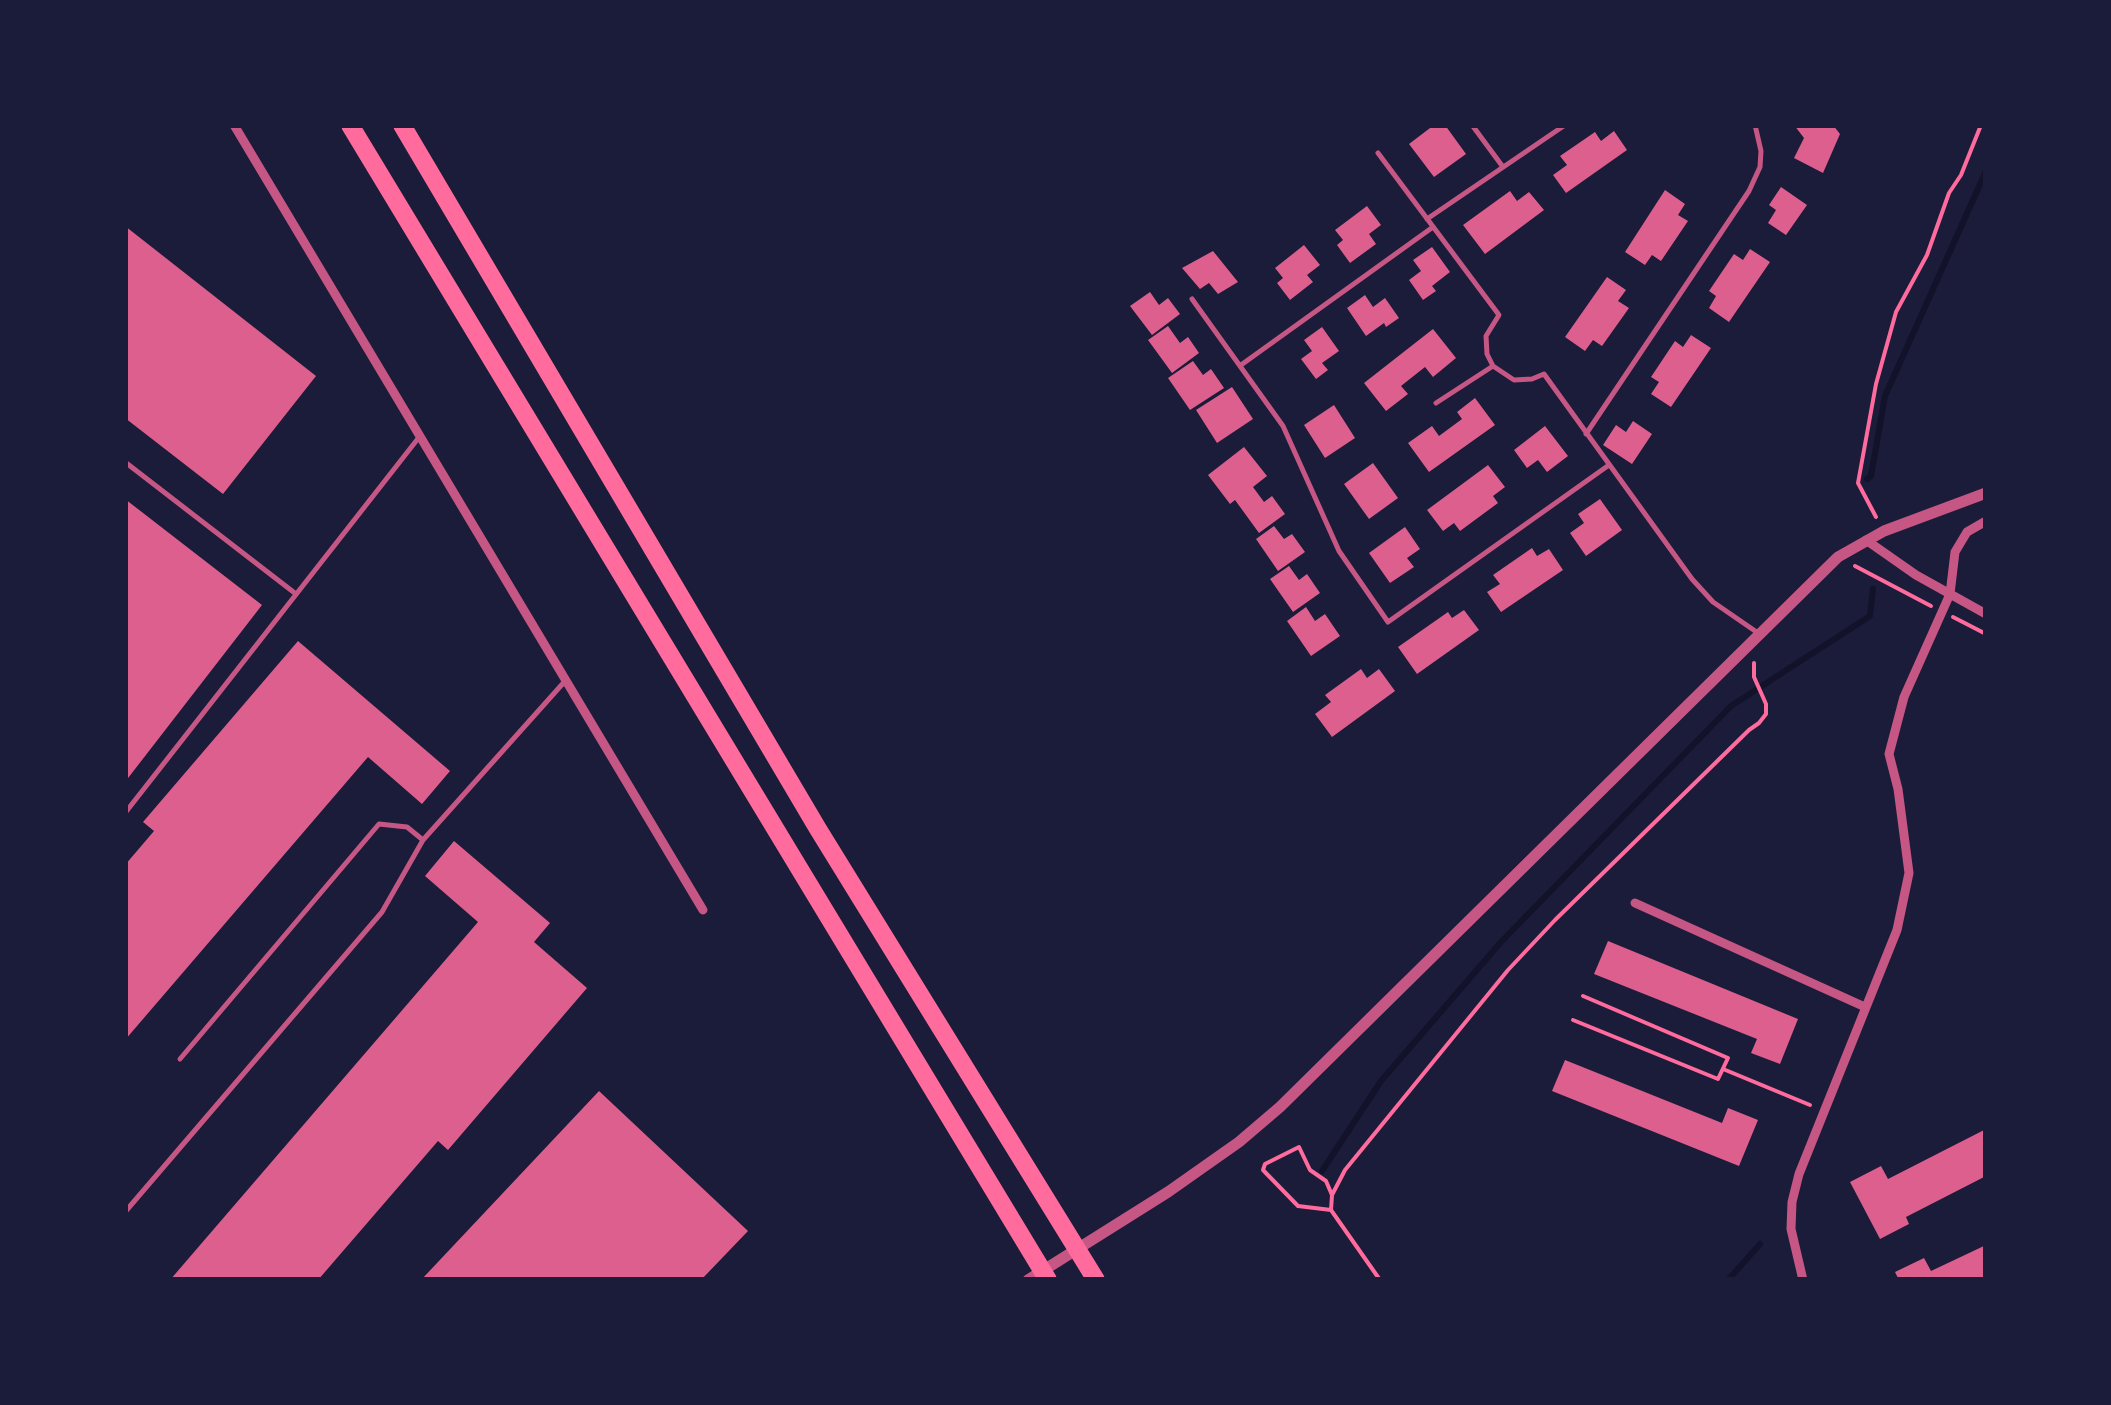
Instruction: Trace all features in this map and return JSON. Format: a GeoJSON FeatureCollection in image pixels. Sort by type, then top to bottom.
{"type":"FeatureCollection","features":[{"type":"Feature","properties":{"kind":"highway"},"geometry":{"type":"LineString","coordinates":[[350,125],[1048,1280]]}},
{"type":"Feature","properties":{"kind":"highway"},"geometry":{"type":"LineString","coordinates":[[402,125],[818,829],[1096,1280]]}},
{"type":"Feature","properties":{"kind":"street"},"geometry":{"type":"LineString","coordinates":[[234,125],[704,910]]}},
{"type":"Feature","properties":{"kind":"street"},"geometry":{"type":"LineString","coordinates":[[1028,1280],[1240,1142],[1838,557],[1884,531],[1986,492]]}},
{"type":"Feature","properties":{"kind":"street"},"geometry":{"type":"LineString","coordinates":[[1803,1280],[1791,1229],[1798,1174],[1897,930],[1909,872],[1898,789],[1889,754],[1904,696],[1950,594],[1952,560],[1967,532],[1986,522]]}},
{"type":"Feature","properties":{"kind":"street"},"geometry":{"type":"LineString","coordinates":[[1866,540],[1916,575],[1986,614]]}},
{"type":"Feature","properties":{"kind":"street"},"geometry":{"type":"LineString","coordinates":[[1634,904],[1865,1007]]}},
{"type":"Feature","properties":{"kind":"lane"},"geometry":{"type":"LineString","coordinates":[[1472,125],[1503,167]]}},
{"type":"Feature","properties":{"kind":"lane"},"geometry":{"type":"LineString","coordinates":[[1427,219],[1565,125]]}},
{"type":"Feature","properties":{"kind":"lane"},"geometry":{"type":"LineString","coordinates":[[1586,434],[1749,191],[1760,167],[1755,125]]}},
{"type":"Feature","properties":{"kind":"lane"},"geometry":{"type":"LineString","coordinates":[[1378,154],[1499,315],[1486,336],[1487,354],[1493,366],[1514,380],[1544,374],[1702,591],[1758,633]]}},
{"type":"Feature","properties":{"kind":"lane"},"geometry":{"type":"LineString","coordinates":[[1240,366],[1433,227]]}},
{"type":"Feature","properties":{"kind":"lane"},"geometry":{"type":"LineString","coordinates":[[1192,299],[1283,426],[1338,550],[1388,622],[1608,465]]}},
{"type":"Feature","properties":{"kind":"lane"},"geometry":{"type":"LineString","coordinates":[[1436,403],[1493,366]]}},
{"type":"Feature","properties":{"kind":"lane"},"geometry":{"type":"LineString","coordinates":[[125,814],[420,436]]}},
{"type":"Feature","properties":{"kind":"lane"},"geometry":{"type":"LineString","coordinates":[[125,462],[296,594]]}},
{"type":"Feature","properties":{"kind":"lane"},"geometry":{"type":"LineString","coordinates":[[125,1212],[382,912],[423,840],[566,680]]}},
{"type":"Feature","properties":{"kind":"lane"},"geometry":{"type":"LineString","coordinates":[[180,1059],[379,824],[408,826],[423,840]]}},
{"type":"Feature","properties":{"kind":"path"},"geometry":{"type":"LineString","coordinates":[[1884,531],[1858,483],[1876,384],[1896,312],[1927,255],[1949,193],[1982,125]]}},
{"type":"Feature","properties":{"kind":"path"},"geometry":{"type":"LineString","coordinates":[[1838,557],[1986,634]]}},
{"type":"Feature","properties":{"kind":"path"},"geometry":{"type":"LineString","coordinates":[[1380,1280],[1331,1210],[1332,1194],[1345,1170],[1498,982],[1566,908],[1759,723],[1766,714],[1766,696],[1754,676]]}},
{"type":"Feature","properties":{"kind":"path"},"geometry":{"type":"LineString","coordinates":[[1573,1020],[1718,1079],[1728,1058],[1583,996]]}},
{"type":"Feature","properties":{"kind":"path"},"geometry":{"type":"LineString","coordinates":[[1723,1069],[1824,1110]]}},
{"type":"Feature","properties":{"kind":"path"},"geometry":{"type":"LineString","coordinates":[[1331,1210],[1298,1206],[1263,1170],[1264,1164],[1278,1154],[1299,1148],[1310,1170],[1326,1181],[1332,1194]]}},
{"type":"Feature","properties":{"kind":"building"},"geometry":{"type":"Polygon","coordinates":[[[1434,125],[1445,125],[1466,154],[1434,177],[1409,144],[1434,125]]]}},
{"type":"Feature","properties":{"kind":"building"},"geometry":{"type":"Polygon","coordinates":[[[1794,125],[1833,125],[1840,134],[1823,173],[1794,158],[1804,138],[1794,125]]]}},
{"type":"Feature","properties":{"kind":"building"},"geometry":{"type":"Polygon","coordinates":[[[1614,131],[1627,150],[1566,193],[1553,175],[1567,165],[1560,156],[1595,132],[1601,141],[1614,131]]]}},
{"type":"Feature","properties":{"kind":"building"},"geometry":{"type":"Polygon","coordinates":[[[1781,187],[1807,205],[1786,235],[1768,223],[1776,210],[1769,205],[1781,187]]]}},
{"type":"Feature","properties":{"kind":"building"},"geometry":{"type":"Polygon","coordinates":[[[1665,190],[1685,204],[1678,215],[1688,221],[1661,261],[1652,255],[1645,265],[1625,252],[1665,190]]]}},
{"type":"Feature","properties":{"kind":"building"},"geometry":{"type":"Polygon","coordinates":[[[1510,191],[1517,201],[1529,192],[1544,210],[1485,254],[1463,225],[1510,191]]]}},
{"type":"Feature","properties":{"kind":"building"},"geometry":{"type":"Polygon","coordinates":[[[1367,206],[1381,225],[1369,234],[1376,244],[1350,263],[1337,245],[1343,240],[1335,230],[1367,206]]]}},
{"type":"Feature","properties":{"kind":"building"},"geometry":{"type":"Polygon","coordinates":[[[125,226],[316,376],[223,494],[125,418],[125,226]]]}},
{"type":"Feature","properties":{"kind":"building"},"geometry":{"type":"Polygon","coordinates":[[[1304,245],[1320,265],[1307,275],[1313,282],[1290,300],[1277,283],[1283,278],[1275,268],[1304,245]]]}},
{"type":"Feature","properties":{"kind":"building"},"geometry":{"type":"Polygon","coordinates":[[[1432,247],[1450,272],[1432,286],[1436,291],[1423,300],[1409,280],[1421,271],[1413,260],[1432,247]]]}},
{"type":"Feature","properties":{"kind":"building"},"geometry":{"type":"Polygon","coordinates":[[[1750,249],[1770,262],[1729,322],[1709,308],[1716,296],[1709,291],[1734,254],[1743,260],[1750,249]]]}},
{"type":"Feature","properties":{"kind":"building"},"geometry":{"type":"Polygon","coordinates":[[[1213,251],[1238,282],[1218,294],[1209,283],[1200,289],[1182,268],[1213,251]]]}},
{"type":"Feature","properties":{"kind":"building"},"geometry":{"type":"Polygon","coordinates":[[[1607,277],[1626,290],[1618,301],[1629,308],[1602,346],[1593,340],[1585,351],[1565,337],[1607,277]]]}},
{"type":"Feature","properties":{"kind":"building"},"geometry":{"type":"Polygon","coordinates":[[[1150,292],[1159,305],[1168,298],[1180,314],[1152,335],[1130,306],[1150,292]]]}},
{"type":"Feature","properties":{"kind":"building"},"geometry":{"type":"Polygon","coordinates":[[[1365,295],[1373,307],[1385,298],[1399,318],[1366,336],[1347,308],[1365,295]]]}},
{"type":"Feature","properties":{"kind":"building"},"geometry":{"type":"Polygon","coordinates":[[[1168,326],[1180,343],[1188,337],[1199,353],[1172,373],[1148,340],[1168,326]]]}},
{"type":"Feature","properties":{"kind":"building"},"geometry":{"type":"Polygon","coordinates":[[[1322,327],[1339,351],[1322,363],[1328,370],[1316,379],[1301,359],[1312,351],[1304,340],[1322,327]]]}},
{"type":"Feature","properties":{"kind":"building"},"geometry":{"type":"Polygon","coordinates":[[[1433,329],[1456,358],[1433,377],[1425,367],[1401,386],[1408,394],[1386,411],[1364,383],[1433,329]]]}},
{"type":"Feature","properties":{"kind":"building"},"geometry":{"type":"Polygon","coordinates":[[[1691,335],[1711,348],[1671,407],[1651,394],[1659,382],[1651,377],[1675,341],[1683,347],[1691,335]]]}},
{"type":"Feature","properties":{"kind":"building"},"geometry":{"type":"Polygon","coordinates":[[[1193,361],[1203,375],[1211,369],[1224,388],[1190,410],[1168,378],[1193,361]]]}},
{"type":"Feature","properties":{"kind":"building"},"geometry":{"type":"Polygon","coordinates":[[[1232,387],[1253,419],[1217,443],[1196,410],[1232,387]]]}},
{"type":"Feature","properties":{"kind":"building"},"geometry":{"type":"Polygon","coordinates":[[[1475,398],[1495,425],[1429,472],[1408,443],[1432,426],[1439,436],[1462,419],[1457,412],[1475,398]]]}},
{"type":"Feature","properties":{"kind":"building"},"geometry":{"type":"Polygon","coordinates":[[[1334,405],[1355,438],[1325,458],[1304,425],[1334,405]]]}},
{"type":"Feature","properties":{"kind":"building"},"geometry":{"type":"Polygon","coordinates":[[[1633,421],[1652,434],[1632,464],[1603,445],[1616,425],[1626,432],[1633,421]]]}},
{"type":"Feature","properties":{"kind":"building"},"geometry":{"type":"Polygon","coordinates":[[[1545,426],[1568,456],[1547,472],[1538,460],[1527,468],[1514,450],[1545,426]]]}},
{"type":"Feature","properties":{"kind":"building"},"geometry":{"type":"Polygon","coordinates":[[[1244,447],[1267,476],[1253,487],[1264,502],[1272,496],[1285,514],[1259,533],[1235,500],[1230,504],[1208,475],[1244,447]]]}},
{"type":"Feature","properties":{"kind":"building"},"geometry":{"type":"Polygon","coordinates":[[[1373,463],[1398,498],[1369,519],[1344,484],[1373,463]]]}},
{"type":"Feature","properties":{"kind":"building"},"geometry":{"type":"Polygon","coordinates":[[[1488,465],[1505,487],[1493,496],[1498,503],[1460,531],[1454,523],[1443,531],[1427,510],[1488,465]]]}},
{"type":"Feature","properties":{"kind":"building"},"geometry":{"type":"Polygon","coordinates":[[[125,499],[262,605],[125,782],[125,499]]]}},
{"type":"Feature","properties":{"kind":"building"},"geometry":{"type":"Polygon","coordinates":[[[1600,499],[1622,530],[1586,556],[1570,533],[1584,523],[1578,514],[1600,499]]]}},
{"type":"Feature","properties":{"kind":"building"},"geometry":{"type":"Polygon","coordinates":[[[1274,526],[1284,539],[1292,534],[1305,552],[1278,571],[1256,539],[1274,526]]]}},
{"type":"Feature","properties":{"kind":"building"},"geometry":{"type":"Polygon","coordinates":[[[1405,527],[1420,549],[1407,558],[1414,567],[1390,583],[1369,553],[1405,527]]]}},
{"type":"Feature","properties":{"kind":"building"},"geometry":{"type":"Polygon","coordinates":[[[1532,548],[1537,556],[1549,549],[1563,570],[1501,612],[1487,592],[1500,584],[1493,575],[1532,548]]]}},
{"type":"Feature","properties":{"kind":"building"},"geometry":{"type":"Polygon","coordinates":[[[1289,566],[1299,580],[1307,574],[1320,593],[1293,612],[1270,579],[1289,566]]]}},
{"type":"Feature","properties":{"kind":"building"},"geometry":{"type":"Polygon","coordinates":[[[1306,607],[1315,621],[1325,614],[1340,636],[1311,656],[1287,621],[1306,607]]]}},
{"type":"Feature","properties":{"kind":"building"},"geometry":{"type":"Polygon","coordinates":[[[1464,610],[1479,630],[1417,674],[1398,647],[1448,612],[1452,618],[1464,610]]]}},
{"type":"Feature","properties":{"kind":"building"},"geometry":{"type":"Polygon","coordinates":[[[298,641],[450,771],[422,804],[368,757],[125,1040],[125,865],[154,831],[143,822],[298,641]]]}},
{"type":"Feature","properties":{"kind":"building"},"geometry":{"type":"Polygon","coordinates":[[[1361,669],[1367,678],[1379,669],[1395,691],[1332,737],[1315,714],[1331,702],[1325,695],[1361,669]]]}},
{"type":"Feature","properties":{"kind":"building"},"geometry":{"type":"Polygon","coordinates":[[[454,841],[550,923],[534,942],[587,988],[448,1150],[438,1141],[318,1280],[170,1280],[478,922],[425,876],[454,841]]]}},
{"type":"Feature","properties":{"kind":"building"},"geometry":{"type":"Polygon","coordinates":[[[1608,941],[1798,1019],[1780,1064],[1751,1053],[1757,1039],[1594,974],[1608,941]]]}},
{"type":"Feature","properties":{"kind":"building"},"geometry":{"type":"Polygon","coordinates":[[[1565,1060],[1722,1123],[1728,1108],[1758,1120],[1739,1166],[1552,1091],[1565,1060]]]}},
{"type":"Feature","properties":{"kind":"building"},"geometry":{"type":"Polygon","coordinates":[[[599,1091],[748,1231],[701,1280],[421,1280],[599,1091]]]}},
{"type":"Feature","properties":{"kind":"building"},"geometry":{"type":"Polygon","coordinates":[[[1986,1129],[1986,1176],[1906,1217],[1909,1224],[1880,1239],[1850,1182],[1881,1166],[1888,1179],[1986,1129]]]}},
{"type":"Feature","properties":{"kind":"building"},"geometry":{"type":"Polygon","coordinates":[[[1986,1245],[1986,1280],[1899,1280],[1895,1272],[1924,1258],[1931,1271],[1986,1245]]]}},
{"type":"Feature","properties":{"kind":"waterway"},"geometry":{"type":"LineString","coordinates":[[1867,479],[1871,476],[1885,396],[1986,171]]}},
{"type":"Feature","properties":{"kind":"waterway"},"geometry":{"type":"LineString","coordinates":[[1322,1171],[1381,1081],[1501,942],[1731,706],[1870,616],[1873,589]]}},
{"type":"Feature","properties":{"kind":"waterway"},"geometry":{"type":"LineString","coordinates":[[1728,1280],[1760,1244]]}}]}
